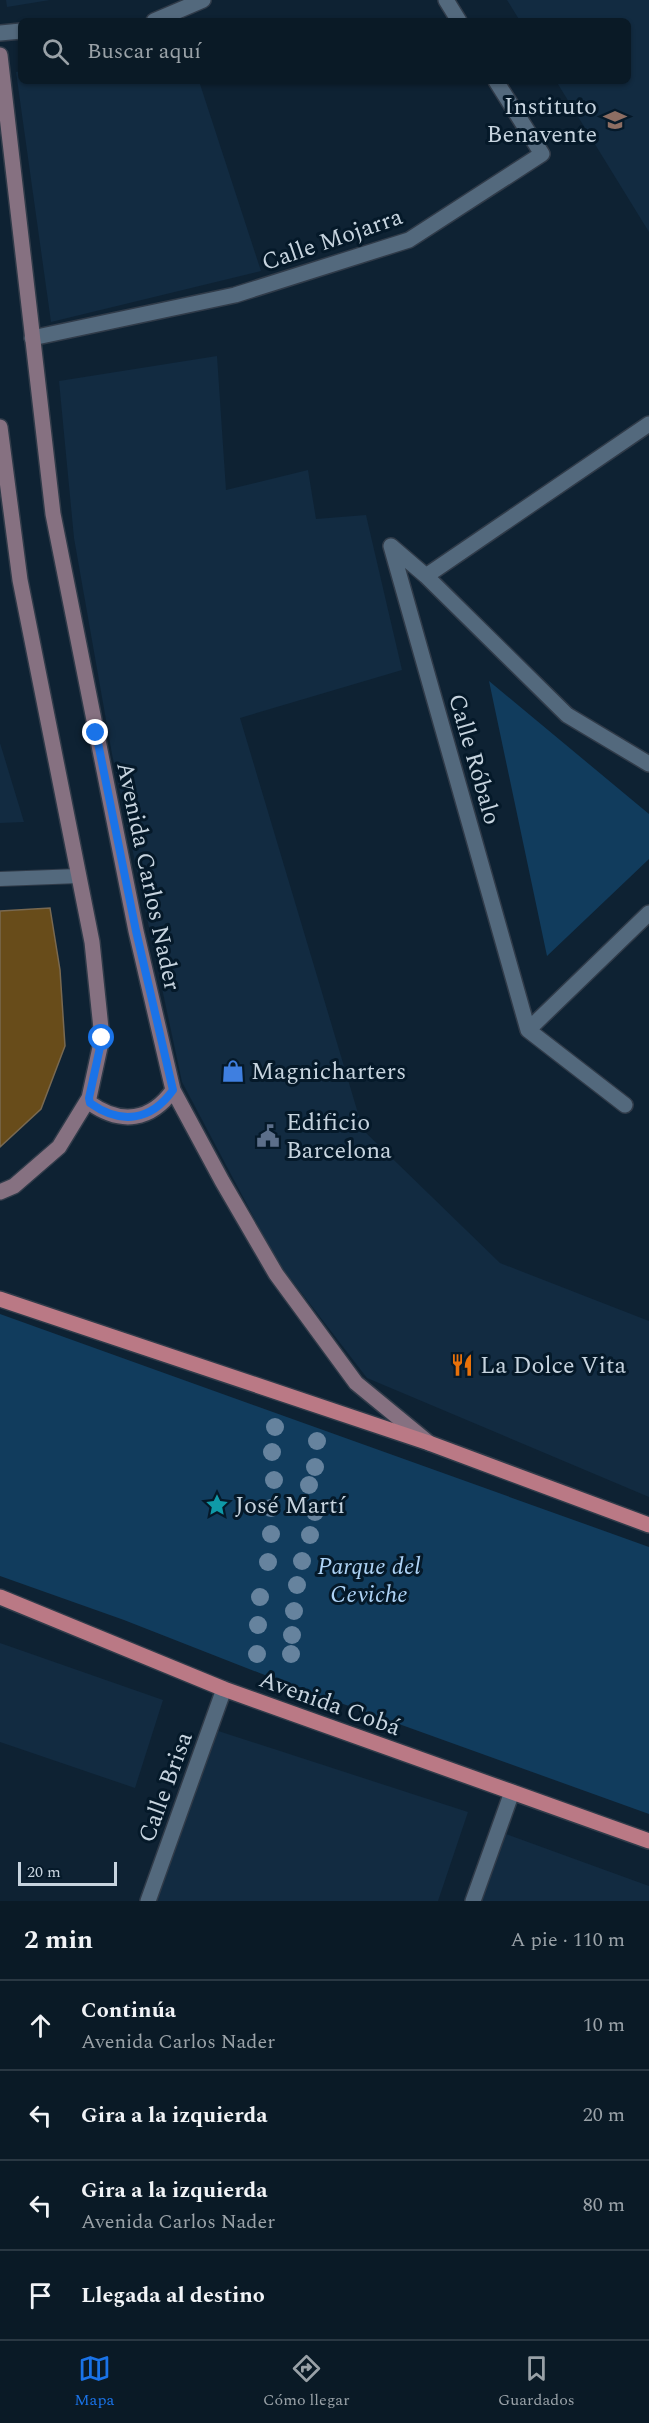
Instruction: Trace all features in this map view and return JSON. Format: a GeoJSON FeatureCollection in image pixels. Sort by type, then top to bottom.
{"type":"FeatureCollection","features":[{"type":"Feature","properties":{"kind":"main road"},"geometry":{"type":"LineString","coordinates":[[0,1299],[429,1443],[649,1525]]}},
{"type":"Feature","properties":{"kind":"main road","name":"Avenida Cobá"},"geometry":{"type":"LineString","coordinates":[[0,1597],[224,1689],[649,1841]]}},
{"type":"Feature","properties":{"kind":"street"},"geometry":{"type":"LineString","coordinates":[[161,18],[203,0]]}},
{"type":"Feature","properties":{"kind":"street"},"geometry":{"type":"LineString","coordinates":[[446,0],[457,18]]}},
{"type":"Feature","properties":{"kind":"street"},"geometry":{"type":"LineString","coordinates":[[0,33],[18,31]]}},
{"type":"Feature","properties":{"kind":"street","name":"Avenida Carlos Nader"},"geometry":{"type":"LineString","coordinates":[[0,55],[53,514],[136,931],[173,1090],[222,1181],[283,1283],[356,1383],[429,1443]]}},
{"type":"Feature","properties":{"kind":"street","name":"Calle Mojarra"},"geometry":{"type":"LineString","coordinates":[[32,338],[235,295],[409,240],[542,154],[498,84]]}},
{"type":"Feature","properties":{"kind":"street"},"geometry":{"type":"LineString","coordinates":[[426,576],[649,424]]}},
{"type":"Feature","properties":{"kind":"street"},"geometry":{"type":"LineString","coordinates":[[0,427],[20,580],[92,942],[102,1038],[89,1098],[59,1147],[14,1186],[0,1192]]}},
{"type":"Feature","properties":{"kind":"street","name":"Calle Róbalo"},"geometry":{"type":"LineString","coordinates":[[528,1030],[391,546],[426,576],[567,715],[649,764]]}},
{"type":"Feature","properties":{"kind":"street"},"geometry":{"type":"LineString","coordinates":[[625,1106],[528,1030],[649,913]]}},
{"type":"Feature","properties":{"kind":"street"},"geometry":{"type":"LineString","coordinates":[[89,1098],[90,1103],[101,1111],[126,1118],[140,1116],[153,1110],[165,1102],[173,1090]]}},
{"type":"Feature","properties":{"kind":"street","name":"Calle Brisa"},"geometry":{"type":"LineString","coordinates":[[148,1901],[224,1689]]}},
{"type":"Feature","properties":{"kind":"street"},"geometry":{"type":"LineString","coordinates":[[473,1901],[512,1792]]}},
{"type":"Feature","properties":{"kind":"lane"},"geometry":{"type":"LineString","coordinates":[[0,879],[79,876]]}},
{"type":"Feature","properties":{"kind":"shaded area"},"geometry":{"type":"Polygon","coordinates":[[[6,0],[50,0],[7,7],[6,0]]]}},
{"type":"Feature","properties":{"kind":"shaded area","name":"Instituto Benavente"},"geometry":{"type":"Polygon","coordinates":[[[507,0],[649,0],[649,232],[558,84],[631,84],[631,18],[518,18],[507,0]]]}},
{"type":"Feature","properties":{"kind":"shaded area"},"geometry":{"type":"Polygon","coordinates":[[[16,72],[18,72],[18,84],[200,84],[261,271],[51,322],[16,72]]]}},
{"type":"Feature","properties":{"kind":"shaded area"},"geometry":{"type":"Polygon","coordinates":[[[217,356],[226,490],[308,470],[316,519],[366,515],[402,670],[240,718],[363,1130],[500,1263],[649,1321],[649,1497],[367,1378],[277,1261],[182,1082],[112,754],[74,538],[59,381],[217,356]]]}},
{"type":"Feature","properties":{"kind":"shaded area"},"geometry":{"type":"Polygon","coordinates":[[[0,743],[24,822],[0,823],[0,743]]]}},
{"type":"Feature","properties":{"kind":"shaded area"},"geometry":{"type":"Polygon","coordinates":[[[0,1643],[163,1700],[135,1788],[0,1742],[0,1643]]]}},
{"type":"Feature","properties":{"kind":"shaded area"},"geometry":{"type":"Polygon","coordinates":[[[206,1727],[468,1812],[438,1901],[148,1901],[206,1727]]]}},
{"type":"Feature","properties":{"kind":"shaded area"},"geometry":{"type":"Polygon","coordinates":[[[503,1833],[649,1886],[649,1901],[480,1901],[503,1833]]]}},
{"type":"Feature","properties":{"kind":"green space"},"geometry":{"type":"Polygon","coordinates":[[[489,681],[649,814],[649,859],[547,956],[489,681]]]}},
{"type":"Feature","properties":{"kind":"green space","name":"Parque del Ceviche"},"geometry":{"type":"Polygon","coordinates":[[[0,1314],[649,1547],[649,1814],[285,1683],[124,1620],[0,1576],[0,1314]]]}},
{"type":"Feature","properties":{"kind":"building"},"geometry":{"type":"Polygon","coordinates":[[[50,908],[60,970],[65,1046],[41,1109],[0,1147],[0,911],[50,908]]]}},
{"type":"Feature","properties":{"kind":"place","name":"Instituto Benavente"},"geometry":{"type":"Point","coordinates":[615,120]}},
{"type":"Feature","properties":{"kind":"place","name":"Magnicharters"},"geometry":{"type":"Point","coordinates":[233,1071]}},
{"type":"Feature","properties":{"kind":"place","name":"Edificio Barcelona"},"geometry":{"type":"Point","coordinates":[268,1136]}},
{"type":"Feature","properties":{"kind":"place","name":"La Dolce Vita"},"geometry":{"type":"Point","coordinates":[462,1365]}},
{"type":"Feature","properties":{"kind":"place","name":"José Martí"},"geometry":{"type":"Point","coordinates":[217,1505]}},
{"type":"Feature","properties":{"kind":"route"},"geometry":{"type":"LineString","coordinates":[[96,733],[136,931],[173,1090],[165,1102],[140,1116],[126,1118],[101,1111],[90,1103],[89,1098],[102,1038]]}}]}
